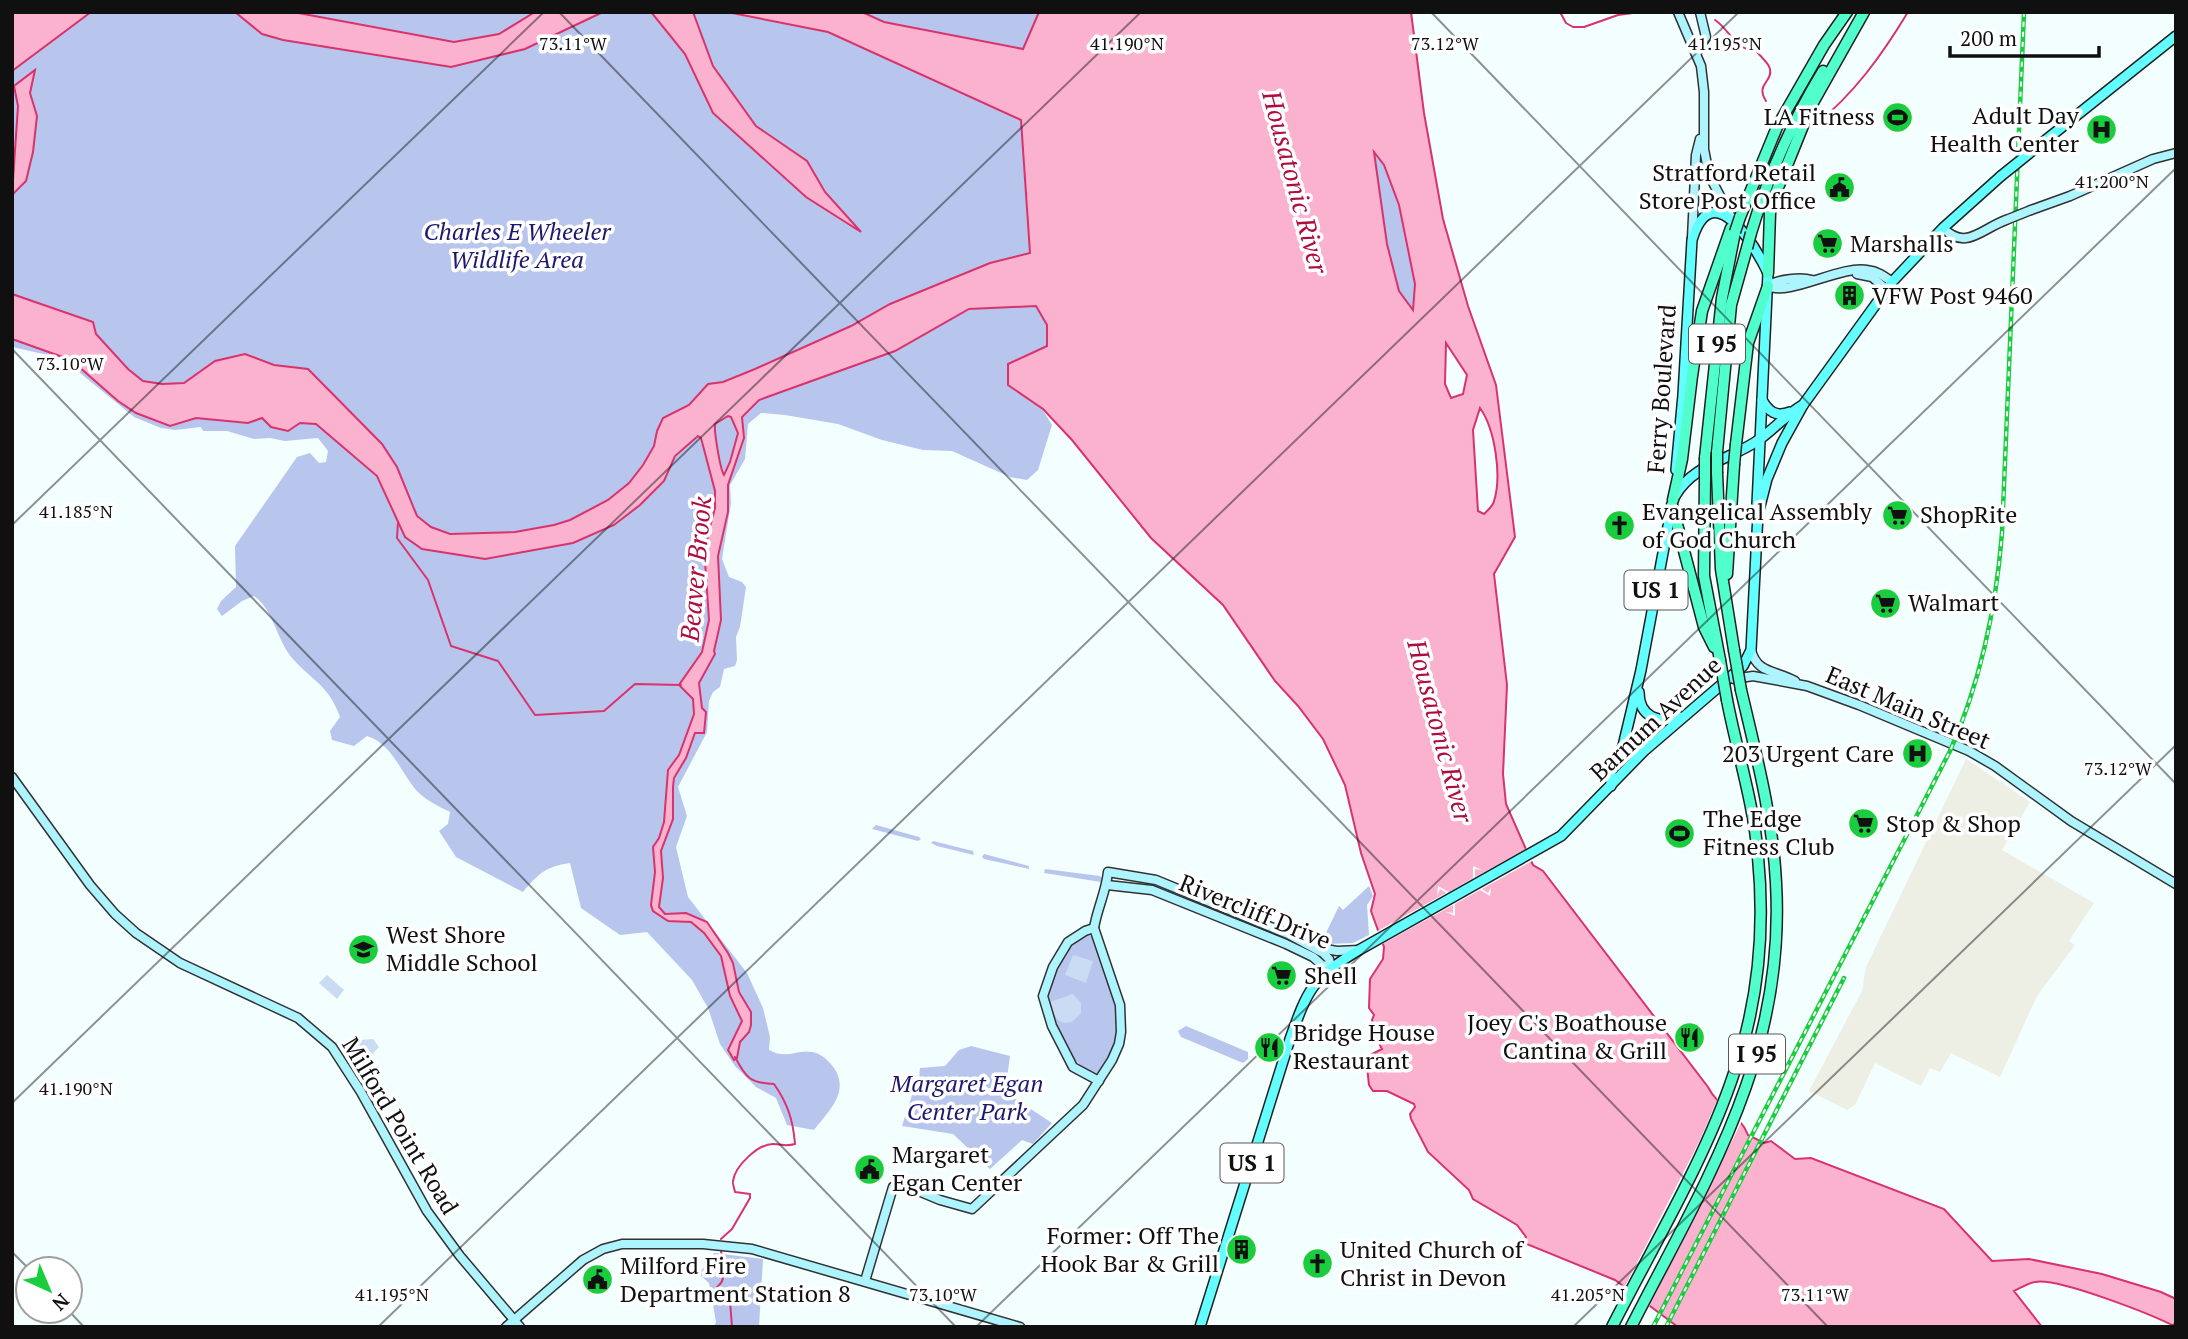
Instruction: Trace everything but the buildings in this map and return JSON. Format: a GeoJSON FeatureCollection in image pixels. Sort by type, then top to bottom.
{"type":"FeatureCollection","features":[{"type":"Feature","properties":{"kind":"highway","name":"I 95"},"geometry":{"type":"LineString","coordinates":[[1612,1327],[1704,1146],[1734,1073],[1746,1032],[1756,980],[1760,930],[1760,873],[1755,826],[1727,700],[1704,576],[1705,458],[1722,298],[1735,222],[1777,127],[1799,86],[1847,12]]}},
{"type":"Feature","properties":{"kind":"highway","name":"I 95"},"geometry":{"type":"LineString","coordinates":[[1631,1327],[1727,1138],[1754,1067],[1765,1024],[1773,972],[1777,912],[1776,872],[1768,816],[1741,690],[1721,569],[1717,452],[1731,305],[1760,201],[1789,132],[1816,81],[1863,12]]}},
{"type":"Feature","properties":{"kind":"highway"},"geometry":{"type":"LineString","coordinates":[[1768,273],[1770,213],[1775,195],[1811,106],[1863,12]]}},
{"type":"Feature","properties":{"kind":"highway"},"geometry":{"type":"LineString","coordinates":[[1720,660],[1704,627],[1672,502],[1682,459],[1702,311],[1735,222]]}},
{"type":"Feature","properties":{"kind":"highway"},"geometry":{"type":"LineString","coordinates":[[1726,603],[1734,466],[1748,343],[1768,286]]}},
{"type":"Feature","properties":{"kind":"main road","name":"Barnum Avenue"},"geometry":{"type":"LineString","coordinates":[[1362,948],[1542,848],[1564,833],[1644,751],[1743,666],[1751,650],[1758,514],[1772,464],[1803,405],[1889,286],[1943,228],[2001,176],[2176,36]]}},
{"type":"Feature","properties":{"kind":"main road"},"geometry":{"type":"LineString","coordinates":[[1692,240],[1697,225],[1707,215],[1721,213],[1735,222]]}},
{"type":"Feature","properties":{"kind":"main road","name":"Ferry Boulevard"},"geometry":{"type":"LineString","coordinates":[[1735,222],[1754,247],[1768,273],[1758,514]]}},
{"type":"Feature","properties":{"kind":"main road","name":"Ferry Boulevard"},"geometry":{"type":"LineString","coordinates":[[1611,786],[1611,772],[1623,746],[1639,680],[1672,502],[1683,395],[1692,240]]}},
{"type":"Feature","properties":{"kind":"main road"},"geometry":{"type":"LineString","coordinates":[[1761,399],[1774,414],[1782,415],[1792,411]]}},
{"type":"Feature","properties":{"kind":"main road","name":"Barnum Avenue"},"geometry":{"type":"LineString","coordinates":[[1672,502],[1682,485],[1696,471],[1737,447],[1759,440],[1792,411],[1803,405]]}},
{"type":"Feature","properties":{"kind":"main road"},"geometry":{"type":"LineString","coordinates":[[1737,447],[1750,451],[1754,456],[1754,491],[1757,500]]}},
{"type":"Feature","properties":{"kind":"main road"},"geometry":{"type":"LineString","coordinates":[[1639,680],[1640,704],[1648,716],[1663,721],[1682,716]]}},
{"type":"Feature","properties":{"kind":"main road","name":"US 1"},"geometry":{"type":"LineString","coordinates":[[1200,1327],[1299,1011],[1312,986],[1331,967],[1362,948]]}},
{"type":"Feature","properties":{"kind":"street","name":"Ferry Boulevard"},"geometry":{"type":"LineString","coordinates":[[1678,12],[1701,66],[1704,92],[1702,126],[1696,155],[1692,240]]}},
{"type":"Feature","properties":{"kind":"street"},"geometry":{"type":"LineString","coordinates":[[1696,54],[1706,40],[1700,12]]}},
{"type":"Feature","properties":{"kind":"street"},"geometry":{"type":"LineString","coordinates":[[1692,42],[1705,31]]}},
{"type":"Feature","properties":{"kind":"street","name":"Ferry Boulevard"},"geometry":{"type":"LineString","coordinates":[[1702,126],[1709,175],[1735,222]]}},
{"type":"Feature","properties":{"kind":"street"},"geometry":{"type":"LineString","coordinates":[[1943,228],[1954,237],[1962,239],[2070,197],[2153,159],[2176,153]]}},
{"type":"Feature","properties":{"kind":"street"},"geometry":{"type":"LineString","coordinates":[[1768,286],[1773,289],[1786,287],[1862,269],[1874,271],[1889,286]]}},
{"type":"Feature","properties":{"kind":"street","name":"East Main Street"},"geometry":{"type":"LineString","coordinates":[[1751,650],[1753,659],[1759,666],[1969,751],[1995,766],[2071,821],[2176,884]]}},
{"type":"Feature","properties":{"kind":"street","name":"East Main Street"},"geometry":{"type":"LineString","coordinates":[[1721,684],[1740,677],[1753,676],[1800,684]]}},
{"type":"Feature","properties":{"kind":"street","name":"Milford Point Road"},"geometry":{"type":"LineString","coordinates":[[12,777],[90,885],[136,933],[180,963],[298,1018],[317,1031],[332,1047],[361,1092],[427,1211],[460,1256],[520,1327]]}},
{"type":"Feature","properties":{"kind":"street","name":"Rivercliff Drive"},"geometry":{"type":"LineString","coordinates":[[1331,967],[1322,965],[1313,957],[1286,944],[1144,888],[1107,885],[1108,872],[1156,880],[1315,947],[1338,951],[1362,948]]}},
{"type":"Feature","properties":{"kind":"street","name":"Rivercliff Drive"},"geometry":{"type":"LineString","coordinates":[[1144,888],[1146,879]]}},
{"type":"Feature","properties":{"kind":"street"},"geometry":{"type":"LineString","coordinates":[[865,1281],[889,1195],[895,1185],[911,1187],[940,1200],[972,1209],[1083,1105],[1099,1081],[1119,1044],[1122,1018],[1121,1004],[1094,928],[1107,885]]}},
{"type":"Feature","properties":{"kind":"street"},"geometry":{"type":"LineString","coordinates":[[1094,928],[1068,942],[1054,967],[1043,996],[1052,1026],[1073,1067],[1099,1081]]}},
{"type":"Feature","properties":{"kind":"street","name":"Rivercliff Drive"},"geometry":{"type":"LineString","coordinates":[[1315,947],[1327,957],[1331,967]]}},
{"type":"Feature","properties":{"kind":"street"},"geometry":{"type":"LineString","coordinates":[[506,1327],[583,1260],[603,1248],[619,1244],[743,1247],[1020,1327]]}},
{"type":"Feature","properties":{"kind":"shaded area"},"geometry":{"type":"Polygon","coordinates":[[[1966,759],[2030,802],[2002,850],[2094,903],[2069,941],[2075,945],[2037,996],[2000,1077],[1951,1053],[1940,1072],[1930,1068],[1921,1086],[1875,1063],[1855,1105],[1847,1110],[1809,1091],[1862,991],[1866,967],[1966,759]]]}},
{"type":"Feature","properties":{"kind":"shaded area"},"geometry":{"type":"Polygon","coordinates":[[[1073,955],[1093,961],[1086,983],[1065,975],[1073,955]]]}},
{"type":"Feature","properties":{"kind":"shaded area"},"geometry":{"type":"Polygon","coordinates":[[[327,975],[344,990],[337,999],[319,983],[327,975]]]}},
{"type":"Feature","properties":{"kind":"shaded area"},"geometry":{"type":"Polygon","coordinates":[[[1073,994],[1081,1003],[1081,1013],[1072,1022],[1059,1021],[1050,1002],[1073,994]]]}},
{"type":"Feature","properties":{"kind":"shaded area"},"geometry":{"type":"Polygon","coordinates":[[[373,1039],[379,1047],[367,1060],[355,1048],[360,1040],[373,1039]]]}},
{"type":"Feature","properties":{"kind":"green space","name":"Charles E Wheeler Wildlife Area"},"geometry":{"type":"Polygon","coordinates":[[[12,12],[1039,12],[1023,49],[1036,306],[1047,325],[1047,346],[1009,385],[1042,409],[1052,425],[1038,470],[1027,480],[1010,477],[952,451],[923,450],[882,440],[838,424],[761,413],[748,424],[745,459],[730,485],[731,503],[722,559],[729,577],[742,582],[746,587],[736,637],[737,660],[735,666],[724,669],[720,687],[713,692],[709,701],[707,732],[678,787],[687,816],[676,847],[688,897],[747,973],[763,1008],[770,1037],[769,1050],[781,1054],[806,1051],[815,1053],[834,1068],[840,1085],[839,1093],[814,1130],[787,1125],[776,1098],[756,1087],[735,1066],[720,1044],[708,1008],[692,980],[647,932],[620,935],[581,908],[570,863],[543,872],[523,892],[456,857],[439,831],[448,824],[450,812],[420,794],[383,745],[367,736],[354,746],[332,740],[330,731],[340,717],[335,706],[325,690],[292,658],[261,602],[254,596],[242,601],[222,616],[217,609],[221,601],[236,587],[235,546],[297,457],[310,453],[319,463],[326,462],[328,451],[318,438],[285,441],[254,439],[227,431],[203,431],[201,427],[175,430],[161,428],[134,417],[80,373],[70,360],[12,347],[12,12]]]}},
{"type":"Feature","properties":{"kind":"green space"},"geometry":{"type":"Polygon","coordinates":[[[1373,151],[1384,164],[1399,205],[1415,284],[1413,311],[1399,291],[1387,244],[1373,151]]]}},
{"type":"Feature","properties":{"kind":"green space"},"geometry":{"type":"Polygon","coordinates":[[[876,825],[921,839],[918,841],[872,829],[876,825]]]}},
{"type":"Feature","properties":{"kind":"green space"},"geometry":{"type":"Polygon","coordinates":[[[933,841],[973,851],[974,855],[937,846],[931,843],[933,841]]]}},
{"type":"Feature","properties":{"kind":"green space"},"geometry":{"type":"Polygon","coordinates":[[[984,854],[1029,866],[1029,869],[984,859],[984,854]]]}},
{"type":"Feature","properties":{"kind":"green space"},"geometry":{"type":"Polygon","coordinates":[[[1045,869],[1100,876],[1103,879],[1101,882],[1044,873],[1045,869]]]}},
{"type":"Feature","properties":{"kind":"green space"},"geometry":{"type":"Polygon","coordinates":[[[1148,882],[1284,935],[1284,938],[1281,940],[1148,885],[1148,882]]]}},
{"type":"Feature","properties":{"kind":"green space"},"geometry":{"type":"Polygon","coordinates":[[[1369,886],[1373,896],[1367,905],[1369,935],[1353,943],[1325,944],[1323,939],[1339,906],[1343,910],[1369,886]]]}},
{"type":"Feature","properties":{"kind":"green space"},"geometry":{"type":"Polygon","coordinates":[[[1086,935],[1094,937],[1117,1010],[1118,1035],[1098,1074],[1080,1065],[1070,1054],[1054,1023],[1048,999],[1050,981],[1059,962],[1072,946],[1086,935]]]}},
{"type":"Feature","properties":{"kind":"green space"},"geometry":{"type":"Polygon","coordinates":[[[1186,1026],[1248,1052],[1248,1059],[1243,1063],[1181,1037],[1178,1031],[1186,1026]]]}},
{"type":"Feature","properties":{"kind":"green space","name":"Margaret Egan Center Park"},"geometry":{"type":"Polygon","coordinates":[[[971,1046],[1010,1056],[1005,1092],[1052,1123],[1033,1144],[1022,1140],[990,1169],[953,1134],[902,1126],[913,1092],[918,1092],[920,1068],[945,1066],[959,1050],[971,1046]]]}},
{"type":"Feature","properties":{"kind":"green space"},"geometry":{"type":"Polygon","coordinates":[[[714,1253],[763,1259],[759,1327],[714,1327],[716,1322],[709,1283],[699,1274],[714,1253]]]}},
{"type":"Feature","properties":{"kind":"water"},"geometry":{"type":"Polygon","coordinates":[[[12,12],[91,12],[12,71],[12,12]]]}},
{"type":"Feature","properties":{"kind":"water"},"geometry":{"type":"Polygon","coordinates":[[[235,12],[293,12],[454,42],[499,34],[535,12],[603,12],[525,49],[451,67],[283,40],[262,34],[235,12]]]}},
{"type":"Feature","properties":{"kind":"water"},"geometry":{"type":"Polygon","coordinates":[[[651,12],[693,12],[713,66],[756,126],[807,161],[825,192],[861,232],[806,197],[713,113],[685,54],[651,12]]]}},
{"type":"Feature","properties":{"kind":"water","name":"Housatonic River"},"geometry":{"type":"Polygon","coordinates":[[[727,12],[862,12],[884,22],[1023,49],[1039,12],[1411,12],[1424,113],[1443,219],[1468,306],[1496,385],[1515,537],[1494,574],[1507,685],[1503,774],[1506,804],[1533,865],[1543,871],[1718,1101],[1740,1121],[1748,1135],[1764,1143],[1771,1141],[1795,1159],[1811,1158],[1944,1209],[1992,1261],[2029,1259],[2102,1274],[2161,1292],[2176,1299],[2176,1327],[2083,1291],[2063,1285],[2035,1282],[2014,1291],[2042,1327],[1678,1327],[1615,1280],[1527,1244],[1520,1247],[1526,1237],[1517,1225],[1473,1199],[1469,1190],[1428,1152],[1411,1119],[1414,1104],[1387,1091],[1373,1091],[1369,1085],[1366,1057],[1382,1049],[1372,1020],[1374,1015],[1369,1008],[1370,979],[1383,959],[1384,947],[1371,911],[1375,894],[1361,853],[1345,785],[1323,739],[1275,681],[1223,605],[1151,538],[1072,440],[1043,409],[1008,385],[1008,364],[1047,346],[1047,325],[1036,306],[969,309],[895,351],[759,400],[742,417],[744,438],[728,485],[728,512],[718,556],[721,620],[715,654],[699,683],[702,708],[706,712],[704,733],[695,733],[686,758],[674,778],[673,819],[661,851],[663,878],[659,907],[665,914],[686,913],[707,922],[733,963],[739,992],[751,1012],[749,1032],[740,1042],[737,1058],[734,1060],[728,1050],[742,1021],[730,996],[721,956],[704,933],[691,922],[668,921],[653,911],[651,905],[655,872],[653,847],[664,822],[668,770],[679,755],[694,714],[693,699],[679,685],[702,652],[709,620],[705,561],[715,508],[715,491],[701,438],[698,436],[675,456],[664,481],[640,505],[614,525],[573,543],[485,559],[422,549],[405,537],[377,476],[316,424],[300,423],[288,431],[271,427],[262,418],[248,423],[196,418],[170,426],[136,413],[118,401],[71,360],[12,339],[12,294],[93,322],[96,334],[128,369],[143,381],[184,383],[215,361],[245,354],[274,365],[308,369],[382,444],[397,467],[417,516],[431,527],[450,534],[515,532],[570,520],[608,500],[629,483],[654,446],[663,418],[689,405],[708,384],[723,382],[755,369],[851,326],[890,304],[990,263],[1030,253],[1021,120],[828,32],[727,12]],[[1374,152],[1387,244],[1399,291],[1413,310],[1415,284],[1399,205],[1384,165],[1374,152]],[[1446,343],[1445,384],[1451,398],[1463,394],[1467,375],[1446,343]],[[1480,408],[1473,430],[1478,511],[1484,514],[1494,501],[1497,466],[1490,428],[1480,408]],[[728,416],[715,424],[724,475],[738,433],[731,417],[728,416]]]}},
{"type":"Feature","properties":{"kind":"water"},"geometry":{"type":"Polygon","coordinates":[[[35,70],[30,93],[37,116],[33,152],[26,181],[12,195],[18,106],[14,86],[35,70]]]}},
{"type":"Feature","properties":{"kind":"pier"},"geometry":{"type":"Polygon","coordinates":[[[1529,847],[1534,860],[1482,889],[1488,893],[1491,887],[1490,896],[1480,890],[1455,904],[1455,916],[1446,912],[1453,913],[1453,905],[1379,946],[1374,933],[1446,893],[1440,889],[1437,896],[1438,886],[1449,892],[1473,878],[1473,866],[1482,870],[1475,869],[1475,877],[1529,847]]]}},
{"type":"Feature","properties":{"kind":"pier"},"geometry":{"type":"Polygon","coordinates":[[[1718,1098],[1743,1119],[1648,1309],[1623,1290],[1700,1140],[1718,1098]]]}},
{"type":"Feature","properties":{"kind":"waterway"},"geometry":{"type":"LineString","coordinates":[[1560,12],[1566,23],[1573,27],[1584,27],[1618,15],[1640,12]]}},
{"type":"Feature","properties":{"kind":"waterway"},"geometry":{"type":"LineString","coordinates":[[1815,125],[1866,73],[1908,12]]}},
{"type":"Feature","properties":{"kind":"waterway"},"geometry":{"type":"LineString","coordinates":[[1715,20],[1738,43],[1756,51],[1768,64],[1770,73],[1762,91],[1766,101]]}},
{"type":"Feature","properties":{"kind":"waterway"},"geometry":{"type":"LineString","coordinates":[[398,522],[397,538],[428,580],[451,646],[498,661],[535,715],[604,711],[635,684],[681,685]]}},
{"type":"Feature","properties":{"kind":"waterway","name":"Beaver Brook"},"geometry":{"type":"LineString","coordinates":[[721,1239],[732,1229],[750,1198],[750,1194],[735,1192],[733,1182],[738,1169],[754,1152],[767,1145],[795,1144],[789,1112],[774,1084],[754,1081],[742,1070],[735,1057]]}},
{"type":"Feature","properties":{"kind":"waterway","name":"Beaver Brook"},"geometry":{"type":"LineString","coordinates":[[721,1251],[724,1275],[717,1287],[730,1301],[732,1327]]}},
{"type":"Feature","properties":{"kind":"railway"},"geometry":{"type":"LineString","coordinates":[[1653,1327],[1950,751],[1978,671],[1996,589],[2002,533],[2024,12]]}},
{"type":"Feature","properties":{"kind":"railway"},"geometry":{"type":"LineString","coordinates":[[1666,1327],[1844,978]]}},
{"type":"Feature","properties":{"kind":"place","name":"LA Fitness"},"geometry":{"type":"Point","coordinates":[1898,117]}},
{"type":"Feature","properties":{"kind":"place","name":"Adult Day Health Center"},"geometry":{"type":"Point","coordinates":[2102,130]}},
{"type":"Feature","properties":{"kind":"place","name":"Stratford Retail Store Post Office"},"geometry":{"type":"Point","coordinates":[1839,187]}},
{"type":"Feature","properties":{"kind":"place","name":"Marshalls"},"geometry":{"type":"Point","coordinates":[1827,244]}},
{"type":"Feature","properties":{"kind":"place","name":"VFW Post 9460"},"geometry":{"type":"Point","coordinates":[1849,296]}},
{"type":"Feature","properties":{"kind":"place","name":"ShopRite"},"geometry":{"type":"Point","coordinates":[1897,515]}},
{"type":"Feature","properties":{"kind":"place","name":"Evangelical Assembly of God Church"},"geometry":{"type":"Point","coordinates":[1619,526]}},
{"type":"Feature","properties":{"kind":"place","name":"Walmart"},"geometry":{"type":"Point","coordinates":[1885,603]}},
{"type":"Feature","properties":{"kind":"place","name":"203 Urgent Care"},"geometry":{"type":"Point","coordinates":[1917,754]}},
{"type":"Feature","properties":{"kind":"place","name":"Stop & Shop"},"geometry":{"type":"Point","coordinates":[1863,824]}},
{"type":"Feature","properties":{"kind":"place","name":"The Edge Fitness Club"},"geometry":{"type":"Point","coordinates":[1680,833]}},
{"type":"Feature","properties":{"kind":"place","name":"West Shore Middle School"},"geometry":{"type":"Point","coordinates":[363,949]}},
{"type":"Feature","properties":{"kind":"place","name":"Shell"},"geometry":{"type":"Point","coordinates":[1281,976]}},
{"type":"Feature","properties":{"kind":"place","name":"Joey C's Boathouse Cantina & Grill"},"geometry":{"type":"Point","coordinates":[1690,1037]}},
{"type":"Feature","properties":{"kind":"place","name":"Bridge House Restaurant"},"geometry":{"type":"Point","coordinates":[1270,1047]}},
{"type":"Feature","properties":{"kind":"place","name":"Margaret Egan Center"},"geometry":{"type":"Point","coordinates":[869,1169]}},
{"type":"Feature","properties":{"kind":"place","name":"Former: Off The Hook Bar & Grill"},"geometry":{"type":"Point","coordinates":[1242,1250]}},
{"type":"Feature","properties":{"kind":"place","name":"United Church of Christ in Devon"},"geometry":{"type":"Point","coordinates":[1317,1264]}},
{"type":"Feature","properties":{"kind":"place","name":"Milford Fire Department Station 8"},"geometry":{"type":"Point","coordinates":[597,1280]}}]}
